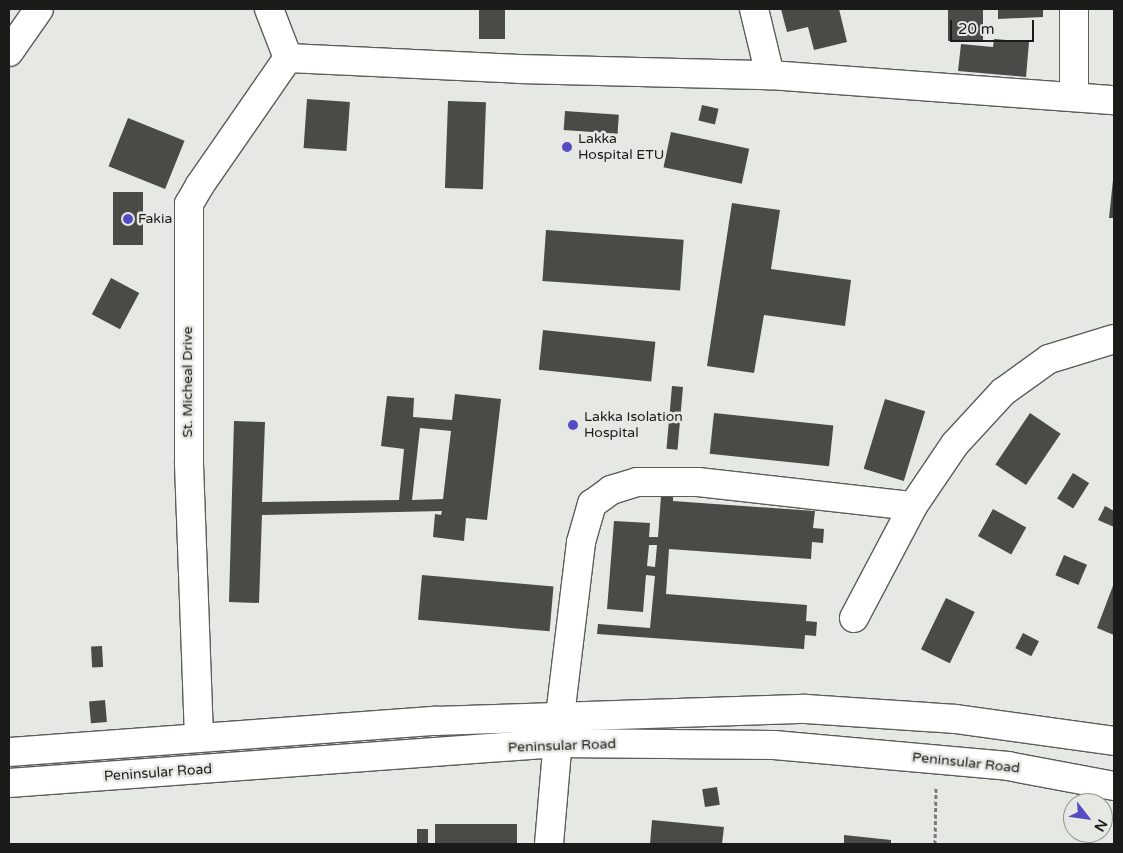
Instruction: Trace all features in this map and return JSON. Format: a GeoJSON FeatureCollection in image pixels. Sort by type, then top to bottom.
{"type":"FeatureCollection","features":[{"type":"Feature","properties":{"kind":"street"},"geometry":{"type":"LineString","coordinates":[[9,52],[39,9]]}},
{"type":"Feature","properties":{"kind":"street"},"geometry":{"type":"LineString","coordinates":[[269,9],[288,58],[519,69],[770,75],[1074,95],[1114,100]]}},
{"type":"Feature","properties":{"kind":"street"},"geometry":{"type":"LineString","coordinates":[[754,9],[770,75]]}},
{"type":"Feature","properties":{"kind":"street"},"geometry":{"type":"LineString","coordinates":[[1074,9],[1074,95]]}},
{"type":"Feature","properties":{"kind":"street","name":"St. Micheal Drive"},"geometry":{"type":"LineString","coordinates":[[199,737],[189,462],[189,204],[200,185],[288,58]]}},
{"type":"Feature","properties":{"kind":"street"},"geometry":{"type":"LineString","coordinates":[[854,618],[913,506],[955,444],[1003,392],[1049,359],[1114,339]]}},
{"type":"Feature","properties":{"kind":"street"},"geometry":{"type":"LineString","coordinates":[[549,844],[560,716],[584,526],[592,504],[610,490],[638,482],[698,482],[913,506]]}},
{"type":"Feature","properties":{"kind":"street"},"geometry":{"type":"LineString","coordinates":[[9,752],[199,737],[560,716],[806,709],[956,719],[1114,741]]}},
{"type":"Feature","properties":{"kind":"street","name":"Peninsular Road"},"geometry":{"type":"LineString","coordinates":[[9,783],[558,744],[774,745],[1008,766],[1114,786]]}},
{"type":"Feature","properties":{"kind":"path"},"geometry":{"type":"LineString","coordinates":[[935,844],[937,761]]}},
{"type":"Feature","properties":{"kind":"building"},"geometry":{"type":"Polygon","coordinates":[[[479,9],[505,9],[505,39],[479,39],[479,9]]]}},
{"type":"Feature","properties":{"kind":"building"},"geometry":{"type":"Polygon","coordinates":[[[781,9],[839,9],[847,42],[814,50],[808,27],[787,32],[781,9]]]}},
{"type":"Feature","properties":{"kind":"building"},"geometry":{"type":"Polygon","coordinates":[[[948,9],[983,9],[983,41],[948,41],[948,9]]]}},
{"type":"Feature","properties":{"kind":"building"},"geometry":{"type":"Polygon","coordinates":[[[998,9],[1043,9],[1043,17],[998,19],[998,9]]]}},
{"type":"Feature","properties":{"kind":"building"},"geometry":{"type":"Polygon","coordinates":[[[994,39],[1029,42],[1026,77],[958,71],[961,44],[993,47],[994,39]]]}},
{"type":"Feature","properties":{"kind":"building"},"geometry":{"type":"Polygon","coordinates":[[[307,99],[350,102],[346,151],[304,148],[307,99]]]}},
{"type":"Feature","properties":{"kind":"building"},"geometry":{"type":"Polygon","coordinates":[[[448,101],[486,102],[483,189],[445,188],[448,101]]]}},
{"type":"Feature","properties":{"kind":"building"},"geometry":{"type":"Polygon","coordinates":[[[702,105],[719,109],[715,124],[698,121],[702,105]]]}},
{"type":"Feature","properties":{"kind":"building"},"geometry":{"type":"Polygon","coordinates":[[[565,111],[619,115],[618,134],[564,130],[565,111]]]}},
{"type":"Feature","properties":{"kind":"building"},"geometry":{"type":"Polygon","coordinates":[[[128,118],[185,141],[165,189],[109,166],[128,118]]]}},
{"type":"Feature","properties":{"kind":"building"},"geometry":{"type":"Polygon","coordinates":[[[671,132],[749,149],[742,184],[664,167],[671,132]]]}},
{"type":"Feature","properties":{"kind":"building"},"geometry":{"type":"Polygon","coordinates":[[[1113,180],[1114,218],[1109,218],[1113,180]]]}},
{"type":"Feature","properties":{"kind":"building","name":"Fakia"},"geometry":{"type":"Polygon","coordinates":[[[113,192],[143,192],[143,245],[113,245],[113,192]]]}},
{"type":"Feature","properties":{"kind":"building"},"geometry":{"type":"Polygon","coordinates":[[[732,203],[780,210],[771,269],[851,280],[845,326],[764,315],[754,373],[707,366],[732,203]]]}},
{"type":"Feature","properties":{"kind":"building"},"geometry":{"type":"Polygon","coordinates":[[[546,230],[684,240],[680,291],[542,281],[546,230]]]}},
{"type":"Feature","properties":{"kind":"building"},"geometry":{"type":"Polygon","coordinates":[[[111,278],[139,293],[120,329],[92,314],[111,278]]]}},
{"type":"Feature","properties":{"kind":"building"},"geometry":{"type":"Polygon","coordinates":[[[543,330],[655,342],[651,382],[539,370],[543,330]]]}},
{"type":"Feature","properties":{"kind":"building"},"geometry":{"type":"Polygon","coordinates":[[[672,386],[683,387],[677,450],[667,449],[672,386]]]}},
{"type":"Feature","properties":{"kind":"building"},"geometry":{"type":"Polygon","coordinates":[[[455,394],[501,399],[487,520],[466,518],[464,541],[433,537],[435,514],[441,515],[442,511],[262,515],[259,603],[229,602],[234,421],[265,422],[262,502],[399,500],[404,449],[381,446],[387,396],[414,398],[413,417],[452,420],[455,394]],[[420,428],[412,500],[443,499],[451,431],[420,428]]]}},
{"type":"Feature","properties":{"kind":"building"},"geometry":{"type":"Polygon","coordinates":[[[885,399],[925,411],[904,481],[864,469],[885,399]]]}},
{"type":"Feature","properties":{"kind":"building"},"geometry":{"type":"Polygon","coordinates":[[[714,413],[833,426],[829,466],[710,454],[714,413]]]}},
{"type":"Feature","properties":{"kind":"building"},"geometry":{"type":"Polygon","coordinates":[[[1030,413],[1061,434],[1026,485],[995,464],[1030,413]]]}},
{"type":"Feature","properties":{"kind":"building"},"geometry":{"type":"Polygon","coordinates":[[[1073,473],[1089,483],[1073,509],[1057,498],[1073,473]]]}},
{"type":"Feature","properties":{"kind":"building"},"geometry":{"type":"Polygon","coordinates":[[[661,496],[673,497],[673,501],[815,511],[813,528],[824,529],[823,543],[812,542],[811,559],[669,549],[666,594],[807,605],[806,621],[817,622],[816,636],[805,635],[804,649],[597,634],[598,624],[650,628],[655,576],[646,575],[643,612],[607,609],[614,521],[650,523],[649,537],[658,537],[661,496]],[[649,545],[647,566],[655,567],[657,545],[649,545]]]}},
{"type":"Feature","properties":{"kind":"building"},"geometry":{"type":"Polygon","coordinates":[[[1105,506],[1114,511],[1114,527],[1098,520],[1105,506]]]}},
{"type":"Feature","properties":{"kind":"building"},"geometry":{"type":"Polygon","coordinates":[[[993,509],[1026,527],[1011,555],[978,536],[993,509]]]}},
{"type":"Feature","properties":{"kind":"building"},"geometry":{"type":"Polygon","coordinates":[[[1064,555],[1087,565],[1078,585],[1055,575],[1064,555]]]}},
{"type":"Feature","properties":{"kind":"building"},"geometry":{"type":"Polygon","coordinates":[[[422,575],[553,587],[550,631],[418,620],[422,575]]]}},
{"type":"Feature","properties":{"kind":"building"},"geometry":{"type":"Polygon","coordinates":[[[1114,583],[1114,635],[1097,628],[1114,583]]]}},
{"type":"Feature","properties":{"kind":"building"},"geometry":{"type":"Polygon","coordinates":[[[946,598],[975,612],[950,663],[921,649],[946,598]]]}},
{"type":"Feature","properties":{"kind":"building"},"geometry":{"type":"Polygon","coordinates":[[[1023,633],[1039,641],[1031,656],[1015,648],[1023,633]]]}},
{"type":"Feature","properties":{"kind":"building"},"geometry":{"type":"Polygon","coordinates":[[[102,646],[103,667],[92,668],[91,647],[102,646]]]}},
{"type":"Feature","properties":{"kind":"building"},"geometry":{"type":"Polygon","coordinates":[[[105,700],[107,722],[91,723],[89,701],[105,700]]]}},
{"type":"Feature","properties":{"kind":"building"},"geometry":{"type":"Polygon","coordinates":[[[717,787],[720,805],[705,807],[702,789],[717,787]]]}},
{"type":"Feature","properties":{"kind":"building"},"geometry":{"type":"Polygon","coordinates":[[[652,820],[724,827],[722,844],[650,844],[652,820]]]}},
{"type":"Feature","properties":{"kind":"building"},"geometry":{"type":"Polygon","coordinates":[[[435,824],[517,824],[517,844],[435,844],[435,824]]]}},
{"type":"Feature","properties":{"kind":"building"},"geometry":{"type":"Polygon","coordinates":[[[417,829],[428,829],[428,844],[417,844],[417,829]]]}},
{"type":"Feature","properties":{"kind":"building"},"geometry":{"type":"Polygon","coordinates":[[[844,835],[891,840],[891,844],[844,844],[844,835]]]}},
{"type":"Feature","properties":{"kind":"place","name":"Lakka Hospital ETU"},"geometry":{"type":"Point","coordinates":[567,147]}},
{"type":"Feature","properties":{"kind":"place","name":"Fakia"},"geometry":{"type":"Point","coordinates":[128,219]}},
{"type":"Feature","properties":{"kind":"place","name":"Lakka Isolation Hospital"},"geometry":{"type":"Point","coordinates":[573,425]}}]}
